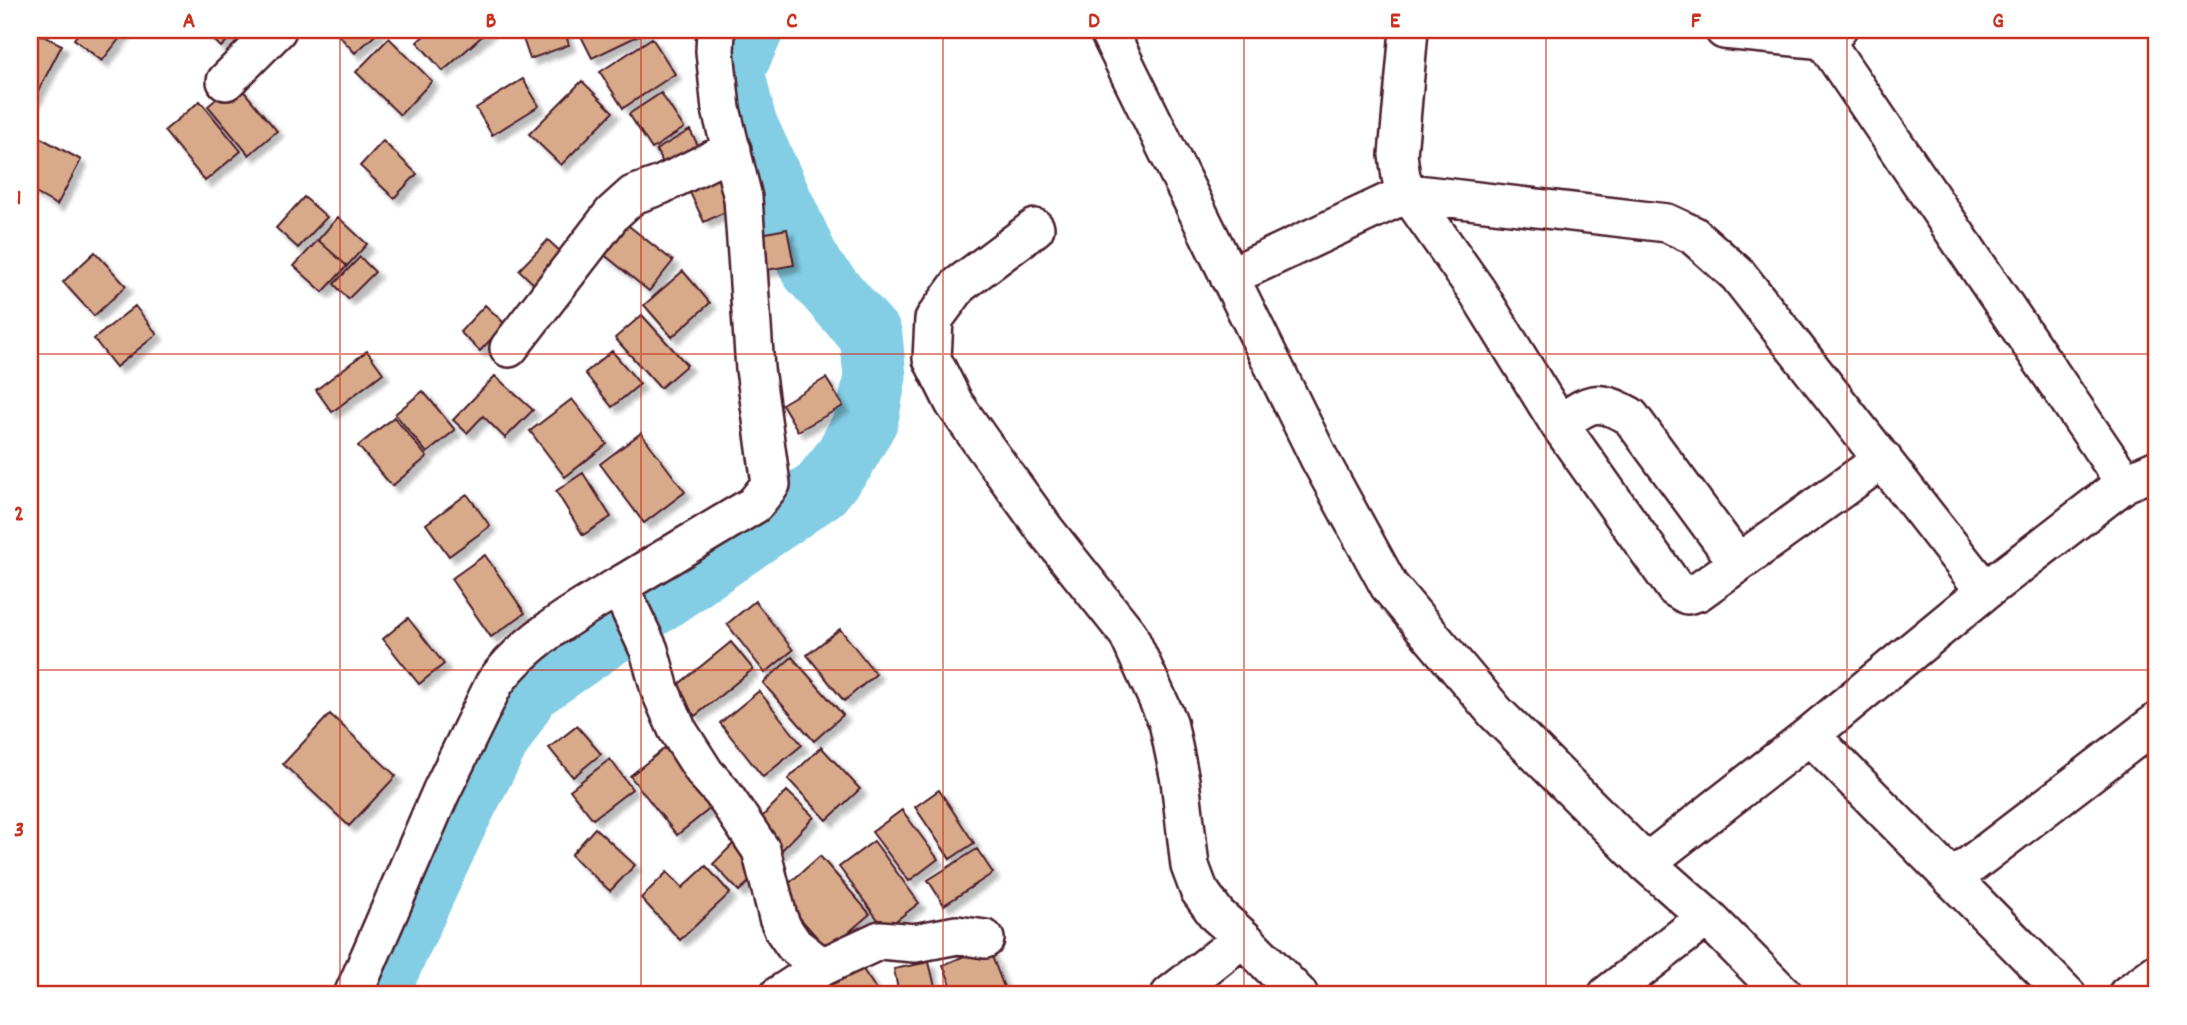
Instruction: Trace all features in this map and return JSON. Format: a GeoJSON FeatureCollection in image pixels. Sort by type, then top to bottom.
{"type":"FeatureCollection","features":[{"type":"Feature","properties":{"kind":"street"},"geometry":{"type":"LineString","coordinates":[[226,81],[277,30]]}},
{"type":"Feature","properties":{"kind":"street"},"geometry":{"type":"LineString","coordinates":[[353,995],[441,792],[503,671],[519,655],[570,616],[628,607],[754,505],[771,484],[755,369],[743,198],[721,109],[715,51],[716,30]]}},
{"type":"Feature","properties":{"kind":"street"},"geometry":{"type":"LineString","coordinates":[[1108,30],[1325,470],[1389,586],[1496,713],[1646,863],[1707,917],[1784,995]]}},
{"type":"Feature","properties":{"kind":"street"},"geometry":{"type":"LineString","coordinates":[[1409,30],[1398,155],[1401,177],[1408,194],[1477,292],[1559,424],[1675,588],[1687,595],[1698,592],[1882,459]]}},
{"type":"Feature","properties":{"kind":"street"},"geometry":{"type":"LineString","coordinates":[[1646,863],[1810,735],[1986,591],[2148,474],[1830,35],[1724,30]]}},
{"type":"Feature","properties":{"kind":"street"},"geometry":{"type":"LineString","coordinates":[[509,348],[613,213],[633,195],[661,185],[732,150]]}},
{"type":"Feature","properties":{"kind":"street"},"geometry":{"type":"LineString","coordinates":[[1229,277],[1408,194],[1667,223],[1693,235],[1738,275],[1986,591]]}},
{"type":"Feature","properties":{"kind":"street"},"geometry":{"type":"LineString","coordinates":[[1035,228],[959,285],[934,319],[932,359],[954,403],[980,440],[1046,531],[1128,634],[1168,722],[1180,780],[1191,866],[1199,890],[1217,915],[1298,995]]}},
{"type":"Feature","properties":{"kind":"street"},"geometry":{"type":"LineString","coordinates":[[1559,424],[1588,404],[1611,405],[1630,416],[1738,563]]}},
{"type":"Feature","properties":{"kind":"street"},"geometry":{"type":"LineString","coordinates":[[628,607],[649,650],[660,690],[677,729],[761,850],[783,929],[794,945],[822,967]]}},
{"type":"Feature","properties":{"kind":"street"},"geometry":{"type":"LineString","coordinates":[[1952,879],[2157,722]]}},
{"type":"Feature","properties":{"kind":"street"},"geometry":{"type":"LineString","coordinates":[[1810,735],[2067,995]]}},
{"type":"Feature","properties":{"kind":"street"},"geometry":{"type":"LineString","coordinates":[[1607,995],[1707,917]]}},
{"type":"Feature","properties":{"kind":"street"},"geometry":{"type":"LineString","coordinates":[[779,995],[822,967],[880,940],[915,943],[957,935],[985,939]]}},
{"type":"Feature","properties":{"kind":"street"},"geometry":{"type":"LineString","coordinates":[[1170,995],[1243,938]]}},
{"type":"Feature","properties":{"kind":"street"},"geometry":{"type":"LineString","coordinates":[[2127,995],[2157,973]]}},
{"type":"Feature","properties":{"kind":"building"},"geometry":{"type":"Polygon","coordinates":[[[30,30],[62,45],[30,107],[30,30]]]}},
{"type":"Feature","properties":{"kind":"building"},"geometry":{"type":"Polygon","coordinates":[[[81,30],[126,30],[102,61],[74,39],[81,30]]]}},
{"type":"Feature","properties":{"kind":"building"},"geometry":{"type":"Polygon","coordinates":[[[203,30],[238,30],[221,47],[203,30]]]}},
{"type":"Feature","properties":{"kind":"building"},"geometry":{"type":"Polygon","coordinates":[[[334,30],[381,30],[355,53],[334,30]]]}},
{"type":"Feature","properties":{"kind":"building"},"geometry":{"type":"Polygon","coordinates":[[[430,30],[489,30],[443,71],[417,42],[430,30]]]}},
{"type":"Feature","properties":{"kind":"building"},"geometry":{"type":"Polygon","coordinates":[[[520,30],[564,30],[569,45],[530,59],[520,30]]]}},
{"type":"Feature","properties":{"kind":"building"},"geometry":{"type":"Polygon","coordinates":[[[578,30],[648,30],[648,31],[592,58],[578,30]]]}},
{"type":"Feature","properties":{"kind":"building"},"geometry":{"type":"Polygon","coordinates":[[[389,38],[432,81],[400,115],[356,72],[389,38]]]}},
{"type":"Feature","properties":{"kind":"building"},"geometry":{"type":"Polygon","coordinates":[[[652,38],[675,74],[623,108],[600,72],[652,38]]]}},
{"type":"Feature","properties":{"kind":"building"},"geometry":{"type":"Polygon","coordinates":[[[523,79],[539,106],[492,135],[476,108],[523,79]]]}},
{"type":"Feature","properties":{"kind":"building"},"geometry":{"type":"Polygon","coordinates":[[[582,81],[613,112],[561,165],[529,134],[582,81]]]}},
{"type":"Feature","properties":{"kind":"building"},"geometry":{"type":"Polygon","coordinates":[[[236,82],[277,131],[249,155],[208,106],[236,82]]]}},
{"type":"Feature","properties":{"kind":"building"},"geometry":{"type":"Polygon","coordinates":[[[661,93],[684,128],[652,149],[629,114],[661,93]]]}},
{"type":"Feature","properties":{"kind":"building"},"geometry":{"type":"Polygon","coordinates":[[[200,101],[241,151],[205,181],[164,131],[200,101]]]}},
{"type":"Feature","properties":{"kind":"building"},"geometry":{"type":"Polygon","coordinates":[[[690,130],[705,159],[671,177],[656,150],[690,130]]]}},
{"type":"Feature","properties":{"kind":"building"},"geometry":{"type":"Polygon","coordinates":[[[30,132],[81,160],[57,205],[30,190],[30,132]]]}},
{"type":"Feature","properties":{"kind":"building"},"geometry":{"type":"Polygon","coordinates":[[[383,141],[417,174],[394,198],[360,166],[383,141]]]}},
{"type":"Feature","properties":{"kind":"building"},"geometry":{"type":"Polygon","coordinates":[[[720,163],[740,205],[704,222],[684,180],[720,163]]]}},
{"type":"Feature","properties":{"kind":"building"},"geometry":{"type":"Polygon","coordinates":[[[304,197],[327,217],[298,248],[276,228],[304,197]]]}},
{"type":"Feature","properties":{"kind":"building"},"geometry":{"type":"Polygon","coordinates":[[[338,217],[367,244],[347,266],[318,240],[338,217]]]}},
{"type":"Feature","properties":{"kind":"building"},"geometry":{"type":"Polygon","coordinates":[[[620,219],[673,261],[649,291],[596,248],[620,219]]]}},
{"type":"Feature","properties":{"kind":"building"},"geometry":{"type":"Polygon","coordinates":[[[787,229],[794,265],[756,272],[750,236],[787,229]]]}},
{"type":"Feature","properties":{"kind":"building"},"geometry":{"type":"Polygon","coordinates":[[[318,240],[347,266],[323,292],[294,266],[318,240]]]}},
{"type":"Feature","properties":{"kind":"building"},"geometry":{"type":"Polygon","coordinates":[[[548,240],[567,258],[539,289],[519,270],[548,240]]]}},
{"type":"Feature","properties":{"kind":"building"},"geometry":{"type":"Polygon","coordinates":[[[95,252],[126,286],[94,316],[63,282],[95,252]]]}},
{"type":"Feature","properties":{"kind":"building"},"geometry":{"type":"Polygon","coordinates":[[[360,257],[375,272],[348,299],[334,284],[360,257]]]}},
{"type":"Feature","properties":{"kind":"building"},"geometry":{"type":"Polygon","coordinates":[[[683,271],[710,303],[672,337],[644,305],[683,271]]]}},
{"type":"Feature","properties":{"kind":"building"},"geometry":{"type":"Polygon","coordinates":[[[485,305],[505,324],[480,351],[460,332],[485,305]]]}},
{"type":"Feature","properties":{"kind":"building"},"geometry":{"type":"Polygon","coordinates":[[[135,306],[157,334],[116,367],[94,339],[135,306]]]}},
{"type":"Feature","properties":{"kind":"building"},"geometry":{"type":"Polygon","coordinates":[[[642,315],[687,365],[660,388],[615,338],[642,315]]]}},
{"type":"Feature","properties":{"kind":"building"},"geometry":{"type":"Polygon","coordinates":[[[367,351],[383,373],[332,412],[316,390],[367,351]]]}},
{"type":"Feature","properties":{"kind":"building"},"geometry":{"type":"Polygon","coordinates":[[[612,351],[640,384],[612,407],[585,373],[612,351]]]}},
{"type":"Feature","properties":{"kind":"building"},"geometry":{"type":"Polygon","coordinates":[[[495,376],[533,410],[505,438],[483,416],[467,433],[453,420],[495,376]]]}},
{"type":"Feature","properties":{"kind":"building"},"geometry":{"type":"Polygon","coordinates":[[[826,378],[843,406],[798,431],[782,404],[826,378]]]}},
{"type":"Feature","properties":{"kind":"building"},"geometry":{"type":"Polygon","coordinates":[[[423,391],[455,430],[427,453],[395,414],[423,391]]]}},
{"type":"Feature","properties":{"kind":"building"},"geometry":{"type":"Polygon","coordinates":[[[572,399],[607,444],[565,477],[530,431],[572,399]]]}},
{"type":"Feature","properties":{"kind":"building"},"geometry":{"type":"Polygon","coordinates":[[[394,417],[427,457],[392,486],[358,446],[394,417]]]}},
{"type":"Feature","properties":{"kind":"building"},"geometry":{"type":"Polygon","coordinates":[[[641,433],[685,492],[644,523],[600,464],[641,433]]]}},
{"type":"Feature","properties":{"kind":"building"},"geometry":{"type":"Polygon","coordinates":[[[583,473],[611,517],[583,535],[556,491],[583,473]]]}},
{"type":"Feature","properties":{"kind":"building"},"geometry":{"type":"Polygon","coordinates":[[[467,494],[490,526],[449,556],[426,524],[467,494]]]}},
{"type":"Feature","properties":{"kind":"building"},"geometry":{"type":"Polygon","coordinates":[[[485,555],[525,613],[491,637],[451,579],[485,555]]]}},
{"type":"Feature","properties":{"kind":"building"},"geometry":{"type":"Polygon","coordinates":[[[755,601],[793,650],[765,673],[727,624],[755,601]]]}},
{"type":"Feature","properties":{"kind":"building"},"geometry":{"type":"Polygon","coordinates":[[[408,618],[444,664],[419,684],[383,639],[408,618]]]}},
{"type":"Feature","properties":{"kind":"building"},"geometry":{"type":"Polygon","coordinates":[[[840,629],[876,674],[844,701],[807,655],[840,629]]]}},
{"type":"Feature","properties":{"kind":"building"},"geometry":{"type":"Polygon","coordinates":[[[731,642],[753,669],[695,716],[674,688],[731,642]]]}},
{"type":"Feature","properties":{"kind":"building"},"geometry":{"type":"Polygon","coordinates":[[[792,657],[843,715],[814,741],[763,683],[792,657]]]}},
{"type":"Feature","properties":{"kind":"building"},"geometry":{"type":"Polygon","coordinates":[[[759,691],[802,745],[763,777],[720,723],[759,691]]]}},
{"type":"Feature","properties":{"kind":"building"},"geometry":{"type":"Polygon","coordinates":[[[330,714],[396,776],[349,826],[283,764],[330,714]]]}},
{"type":"Feature","properties":{"kind":"building"},"geometry":{"type":"Polygon","coordinates":[[[577,726],[601,754],[573,777],[549,748],[577,726]]]}},
{"type":"Feature","properties":{"kind":"building"},"geometry":{"type":"Polygon","coordinates":[[[821,747],[860,789],[827,820],[788,779],[821,747]]]}},
{"type":"Feature","properties":{"kind":"building"},"geometry":{"type":"Polygon","coordinates":[[[665,748],[712,807],[677,835],[630,776],[665,748]]]}},
{"type":"Feature","properties":{"kind":"building"},"geometry":{"type":"Polygon","coordinates":[[[610,759],[632,789],[593,819],[570,790],[610,759]]]}},
{"type":"Feature","properties":{"kind":"building"},"geometry":{"type":"Polygon","coordinates":[[[939,790],[974,843],[950,859],[915,807],[939,790]]]}},
{"type":"Feature","properties":{"kind":"building"},"geometry":{"type":"Polygon","coordinates":[[[787,791],[814,817],[776,856],[749,830],[787,791]]]}},
{"type":"Feature","properties":{"kind":"building"},"geometry":{"type":"Polygon","coordinates":[[[902,810],[938,859],[909,881],[872,832],[902,810]]]}},
{"type":"Feature","properties":{"kind":"building"},"geometry":{"type":"Polygon","coordinates":[[[595,828],[635,865],[610,891],[571,855],[595,828]]]}},
{"type":"Feature","properties":{"kind":"building"},"geometry":{"type":"Polygon","coordinates":[[[874,841],[919,903],[885,929],[839,867],[874,841]]]}},
{"type":"Feature","properties":{"kind":"building"},"geometry":{"type":"Polygon","coordinates":[[[734,843],[761,871],[739,891],[713,864],[734,843]]]}},
{"type":"Feature","properties":{"kind":"building"},"geometry":{"type":"Polygon","coordinates":[[[977,849],[993,873],[944,905],[928,880],[977,849]]]}},
{"type":"Feature","properties":{"kind":"building"},"geometry":{"type":"Polygon","coordinates":[[[820,856],[870,914],[828,950],[778,893],[820,856]]]}},
{"type":"Feature","properties":{"kind":"building"},"geometry":{"type":"Polygon","coordinates":[[[706,866],[730,893],[680,940],[641,898],[667,872],[682,888],[706,866]]]}},
{"type":"Feature","properties":{"kind":"building"},"geometry":{"type":"Polygon","coordinates":[[[988,946],[1007,995],[955,995],[943,965],[988,946]]]}},
{"type":"Feature","properties":{"kind":"building"},"geometry":{"type":"Polygon","coordinates":[[[929,962],[937,995],[899,995],[894,969],[929,962]]]}},
{"type":"Feature","properties":{"kind":"building"},"geometry":{"type":"Polygon","coordinates":[[[860,965],[880,995],[829,995],[824,989],[860,965]]]}},
{"type":"Feature","properties":{"kind":"waterway"},"geometry":{"type":"LineString","coordinates":[[376,995],[458,818],[496,744],[529,690],[821,489],[844,460],[867,419],[875,376],[871,336],[812,269],[745,123],[733,71],[752,30]]}}]}
